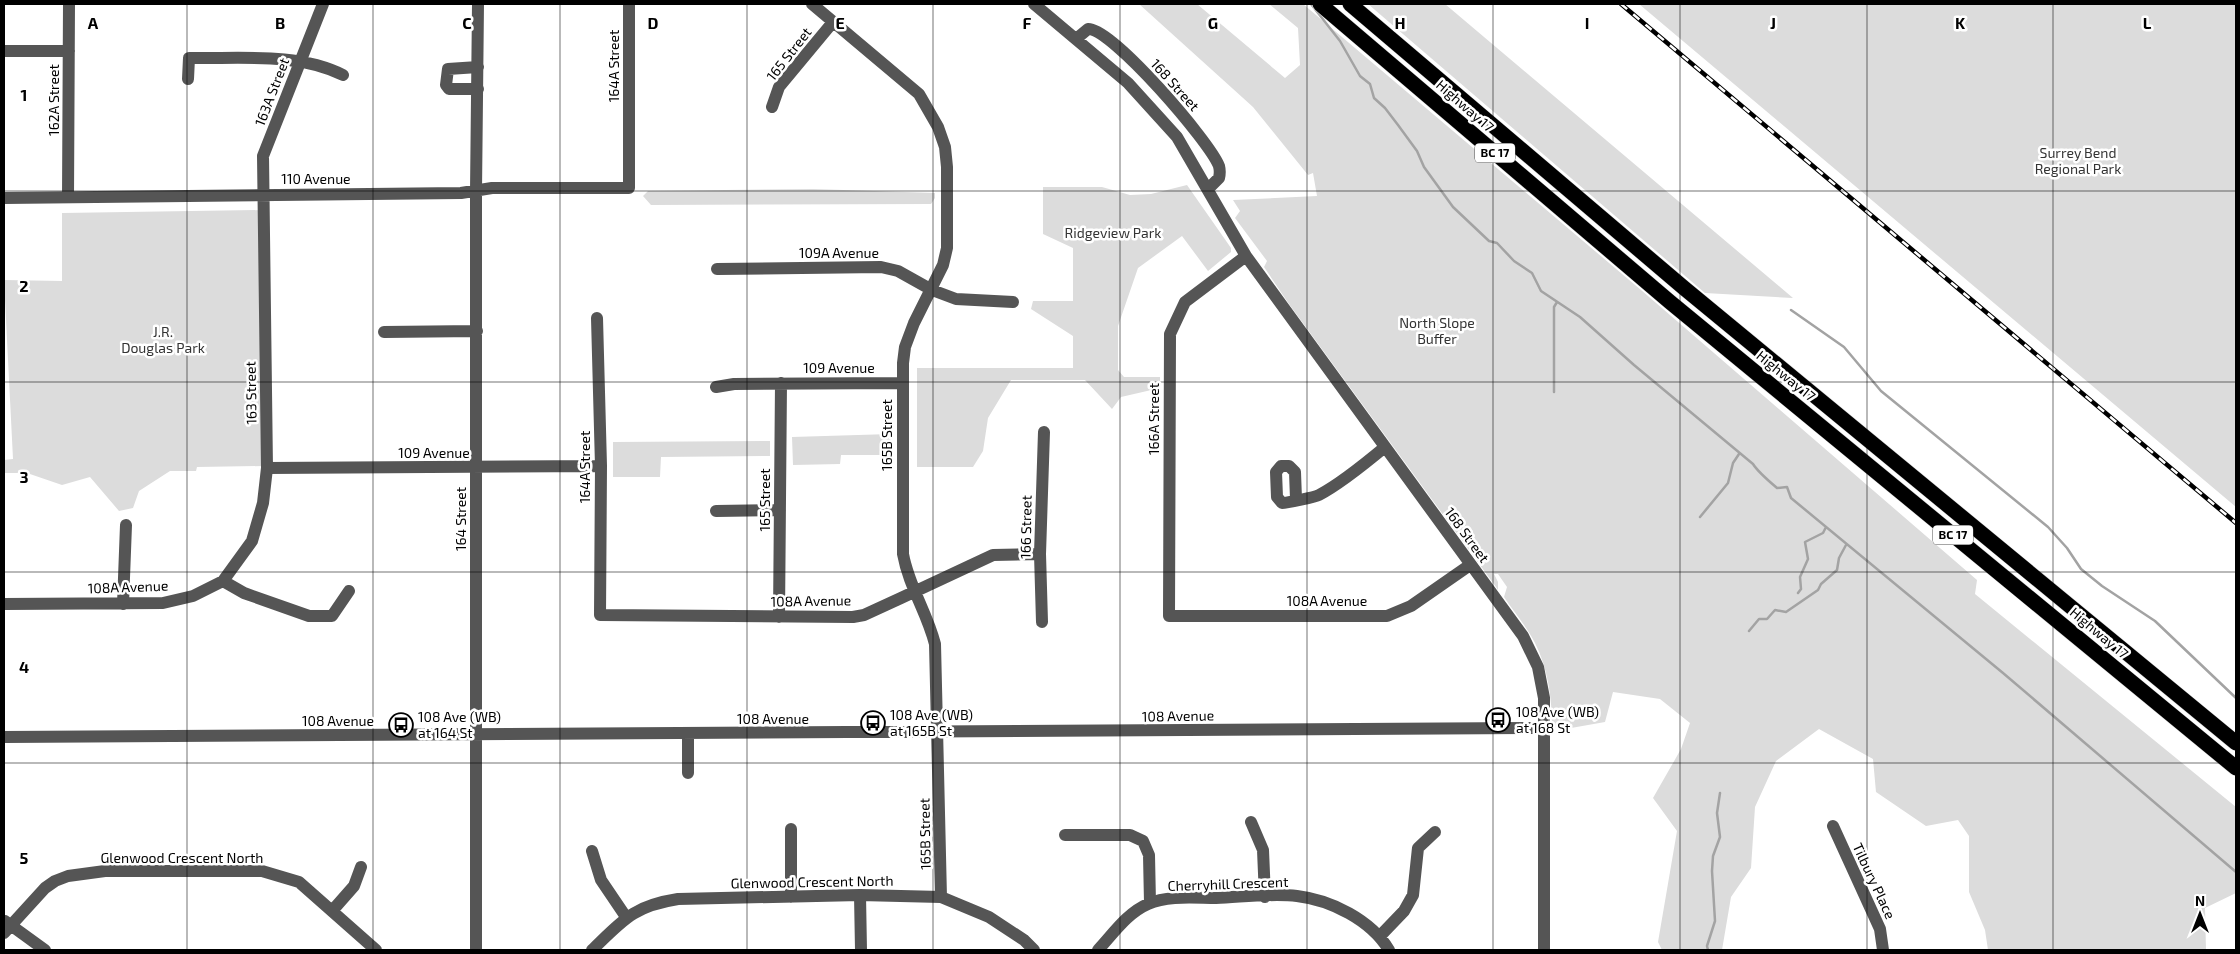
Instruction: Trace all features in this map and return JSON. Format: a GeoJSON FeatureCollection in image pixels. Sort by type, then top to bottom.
{"type":"FeatureCollection","features":[{"type":"Feature","properties":{"kind":"highway","name":"Highway 17"},"geometry":{"type":"LineString","coordinates":[[1320,4],[1670,302],[2236,768]]}},
{"type":"Feature","properties":{"kind":"highway","name":"Highway 17"},"geometry":{"type":"LineString","coordinates":[[1350,4],[1684,288],[2236,743]]}},
{"type":"Feature","properties":{"kind":"street","name":"162A Street"},"geometry":{"type":"LineString","coordinates":[[68,197],[69,4]]}},
{"type":"Feature","properties":{"kind":"street","name":"163A Street"},"geometry":{"type":"LineString","coordinates":[[263,194],[263,156],[323,4]]}},
{"type":"Feature","properties":{"kind":"street","name":"164 Street"},"geometry":{"type":"LineString","coordinates":[[476,950],[476,191],[478,4]]}},
{"type":"Feature","properties":{"kind":"street","name":"164A Street"},"geometry":{"type":"LineString","coordinates":[[629,4],[629,188]]}},
{"type":"Feature","properties":{"kind":"street","name":"165B Street"},"geometry":{"type":"LineString","coordinates":[[812,4],[919,94],[938,127],[945,147],[947,166],[947,248],[943,265],[914,323],[905,347],[902,382],[902,540],[906,575],[930,625],[935,644],[941,897]]}},
{"type":"Feature","properties":{"kind":"street","name":"168 Street"},"geometry":{"type":"LineString","coordinates":[[1034,4],[1128,83],[1178,137],[1246,256],[1523,636],[1538,668],[1544,698],[1544,950]]}},
{"type":"Feature","properties":{"kind":"street","name":"165 Street"},"geometry":{"type":"LineString","coordinates":[[772,107],[779,87],[833,22]]}},
{"type":"Feature","properties":{"kind":"street","name":"168 Street"},"geometry":{"type":"LineString","coordinates":[[1076,39],[1088,30],[1097,31],[1146,74],[1170,99],[1218,164],[1219,178],[1208,189]]}},
{"type":"Feature","properties":{"kind":"street"},"geometry":{"type":"LineString","coordinates":[[4,51],[69,51]]}},
{"type":"Feature","properties":{"kind":"street"},"geometry":{"type":"LineString","coordinates":[[188,79],[189,58],[300,60],[329,68],[343,75]]}},
{"type":"Feature","properties":{"kind":"street"},"geometry":{"type":"LineString","coordinates":[[478,68],[448,69],[446,85],[449,88],[478,89]]}},
{"type":"Feature","properties":{"kind":"street","name":"110 Avenue"},"geometry":{"type":"LineString","coordinates":[[4,198],[476,191],[492,188],[629,188]]}},
{"type":"Feature","properties":{"kind":"street","name":"163 Street"},"geometry":{"type":"LineString","coordinates":[[223,580],[252,541],[263,503],[267,468],[263,194]]}},
{"type":"Feature","properties":{"kind":"street","name":"166A Street"},"geometry":{"type":"LineString","coordinates":[[1169,616],[1170,334],[1185,302],[1246,256]]}},
{"type":"Feature","properties":{"kind":"street","name":"109A Avenue"},"geometry":{"type":"LineString","coordinates":[[717,269],[881,267],[898,271],[932,290],[956,299],[1014,302]]}},
{"type":"Feature","properties":{"kind":"street","name":"164A Street"},"geometry":{"type":"LineString","coordinates":[[597,318],[601,466],[600,615]]}},
{"type":"Feature","properties":{"kind":"street"},"geometry":{"type":"LineString","coordinates":[[384,332],[477,331]]}},
{"type":"Feature","properties":{"kind":"street","name":"109 Avenue"},"geometry":{"type":"LineString","coordinates":[[716,387],[734,384],[902,382]]}},
{"type":"Feature","properties":{"kind":"street","name":"165 Street"},"geometry":{"type":"LineString","coordinates":[[779,617],[781,383]]}},
{"type":"Feature","properties":{"kind":"street","name":"166 Street"},"geometry":{"type":"LineString","coordinates":[[1042,622],[1040,554],[1044,432]]}},
{"type":"Feature","properties":{"kind":"street"},"geometry":{"type":"LineString","coordinates":[[1296,499],[1318,496],[1385,447]]}},
{"type":"Feature","properties":{"kind":"street","name":"109 Avenue"},"geometry":{"type":"LineString","coordinates":[[267,468],[601,466]]}},
{"type":"Feature","properties":{"kind":"street"},"geometry":{"type":"LineString","coordinates":[[716,511],[780,510]]}},
{"type":"Feature","properties":{"kind":"street"},"geometry":{"type":"LineString","coordinates":[[123,604],[126,525]]}},
{"type":"Feature","properties":{"kind":"street","name":"108A Avenue"},"geometry":{"type":"LineString","coordinates":[[600,615],[853,617],[864,615],[993,555],[1040,554]]}},
{"type":"Feature","properties":{"kind":"street","name":"108A Avenue"},"geometry":{"type":"LineString","coordinates":[[1169,616],[1387,616],[1411,606],[1470,565]]}},
{"type":"Feature","properties":{"kind":"street"},"geometry":{"type":"LineString","coordinates":[[223,580],[244,593],[309,616],[332,616],[349,591]]}},
{"type":"Feature","properties":{"kind":"street","name":"108A Avenue"},"geometry":{"type":"LineString","coordinates":[[4,604],[163,603],[193,596],[223,580]]}},
{"type":"Feature","properties":{"kind":"street","name":"108 Avenue"},"geometry":{"type":"LineString","coordinates":[[4,737],[688,735],[1543,728]]}},
{"type":"Feature","properties":{"kind":"street"},"geometry":{"type":"LineString","coordinates":[[688,735],[688,773]]}},
{"type":"Feature","properties":{"kind":"street"},"geometry":{"type":"LineString","coordinates":[[1251,822],[1263,850],[1265,897]]}},
{"type":"Feature","properties":{"kind":"street","name":"Tilbury Place"},"geometry":{"type":"LineString","coordinates":[[1833,826],[1880,929],[1883,950]]}},
{"type":"Feature","properties":{"kind":"street"},"geometry":{"type":"LineString","coordinates":[[791,828],[791,897]]}},
{"type":"Feature","properties":{"kind":"street"},"geometry":{"type":"LineString","coordinates":[[1380,936],[1404,911],[1413,895],[1418,848],[1435,832]]}},
{"type":"Feature","properties":{"kind":"street"},"geometry":{"type":"LineString","coordinates":[[1064,835],[1130,835],[1143,841],[1149,855],[1150,903]]}},
{"type":"Feature","properties":{"kind":"street"},"geometry":{"type":"LineString","coordinates":[[592,851],[601,880],[626,917]]}},
{"type":"Feature","properties":{"kind":"street"},"geometry":{"type":"LineString","coordinates":[[332,911],[354,886],[361,867]]}},
{"type":"Feature","properties":{"kind":"street","name":"Glenwood Crescent North"},"geometry":{"type":"LineString","coordinates":[[6,926],[40,893],[56,881],[80,874],[105,871],[262,871],[299,882],[376,950]]}},
{"type":"Feature","properties":{"kind":"street"},"geometry":{"type":"LineString","coordinates":[[860,895],[861,950]]}},
{"type":"Feature","properties":{"kind":"street","name":"Glenwood Crescent North"},"geometry":{"type":"LineString","coordinates":[[592,950],[626,917],[655,903],[678,899],[860,895],[941,897],[989,917],[1024,940],[1034,950]]}},
{"type":"Feature","properties":{"kind":"street","name":"Cherryhill Crescent"},"geometry":{"type":"LineString","coordinates":[[1098,950],[1133,912],[1150,903],[1172,899],[1296,896],[1328,904],[1356,918],[1380,936],[1389,950]]}},
{"type":"Feature","properties":{"kind":"street"},"geometry":{"type":"LineString","coordinates":[[6,926],[45,950]]}},
{"type":"Feature","properties":{"kind":"green space","name":"North Slope Buffer"},"geometry":{"type":"Polygon","coordinates":[[[1139,4],[1197,4],[1285,78],[1300,65],[1298,28],[1269,4],[1303,4],[1641,290],[1977,580],[1975,594],[2236,807],[2236,893],[2205,908],[2206,950],[1988,950],[1985,930],[1969,892],[1969,836],[1958,820],[1926,826],[1876,792],[1873,759],[1819,729],[1776,761],[1755,807],[1751,868],[1731,897],[1722,950],[1662,950],[1658,942],[1677,831],[1653,798],[1681,749],[1690,723],[1660,699],[1613,692],[1605,722],[1571,728],[1552,727],[1550,695],[1543,663],[1532,637],[1504,597],[1507,587],[1498,574],[1494,574],[1498,582],[1498,590],[1289,304],[1264,267],[1267,261],[1235,218],[1240,211],[1233,200],[1317,196],[1313,173],[1308,175],[1253,107],[1139,4]]]}},
{"type":"Feature","properties":{"kind":"green space"},"geometry":{"type":"Polygon","coordinates":[[[1368,4],[1445,4],[1793,298],[1705,293],[1368,4]]]}},
{"type":"Feature","properties":{"kind":"green space","name":"Surrey Bend Regional Park"},"geometry":{"type":"Polygon","coordinates":[[[1639,4],[2236,4],[2236,507],[1639,4]]]}},
{"type":"Feature","properties":{"kind":"green space","name":"Ridgeview Park"},"geometry":{"type":"Polygon","coordinates":[[[1187,185],[1231,248],[1231,252],[1208,271],[1182,236],[1138,268],[1118,326],[1118,370],[1124,377],[1160,377],[1160,388],[1121,397],[1112,409],[1085,380],[1011,380],[988,418],[983,451],[973,467],[917,467],[917,368],[1073,368],[1073,336],[1031,309],[1033,301],[1073,301],[1073,248],[1043,234],[1043,187],[1102,187],[1130,195],[1151,194],[1187,185]]]}},
{"type":"Feature","properties":{"kind":"green space"},"geometry":{"type":"Polygon","coordinates":[[[813,189],[935,193],[935,198],[931,204],[651,205],[643,196],[648,191],[813,189]]]}},
{"type":"Feature","properties":{"kind":"green space","name":"J.R. Douglas Park"},"geometry":{"type":"Polygon","coordinates":[[[263,210],[263,466],[197,467],[196,471],[170,471],[139,491],[133,508],[119,511],[90,477],[62,485],[27,473],[4,473],[4,460],[13,459],[4,280],[62,281],[62,213],[263,210]]]}},
{"type":"Feature","properties":{"kind":"green space"},"geometry":{"type":"Polygon","coordinates":[[[891,434],[890,455],[841,455],[840,464],[793,465],[792,437],[891,434]]]}},
{"type":"Feature","properties":{"kind":"green space"},"geometry":{"type":"Polygon","coordinates":[[[770,441],[770,456],[661,457],[660,477],[613,477],[613,442],[770,441]]]}},
{"type":"Feature","properties":{"kind":"waterway"},"geometry":{"type":"LineString","coordinates":[[1311,4],[1340,41],[1360,76],[1370,84],[1374,98],[1385,108],[1417,151],[1424,167],[1453,207],[1489,241],[1497,243],[1514,261],[1532,273],[1541,291],[1580,317],[1634,365],[1753,464],[1777,488],[1787,487],[1791,498],[2003,673],[2236,872]]}},
{"type":"Feature","properties":{"kind":"waterway"},"geometry":{"type":"LineString","coordinates":[[1554,392],[1554,307],[1557,302]]}},
{"type":"Feature","properties":{"kind":"waterway"},"geometry":{"type":"LineString","coordinates":[[1791,310],[1844,347],[1881,391],[2048,527],[2067,548],[2081,569],[2102,586],[2155,621],[2236,698]]}},
{"type":"Feature","properties":{"kind":"waterway"},"geometry":{"type":"LineString","coordinates":[[1700,517],[1728,483],[1733,463],[1739,454]]}},
{"type":"Feature","properties":{"kind":"waterway"},"geometry":{"type":"LineString","coordinates":[[1798,593],[1801,589],[1800,577],[1808,559],[1805,542],[1823,533],[1826,527]]}},
{"type":"Feature","properties":{"kind":"waterway"},"geometry":{"type":"LineString","coordinates":[[1749,631],[1759,619],[1767,619],[1775,610],[1786,612],[1818,590],[1821,584],[1837,570],[1839,558],[1846,545]]}},
{"type":"Feature","properties":{"kind":"waterway"},"geometry":{"type":"LineString","coordinates":[[1708,950],[1707,946],[1715,921],[1712,871],[1713,856],[1720,837],[1717,813],[1720,793]]}},
{"type":"Feature","properties":{"kind":"railway"},"geometry":{"type":"LineString","coordinates":[[1621,4],[2236,523]]}},
{"type":"Feature","properties":{"kind":"place","name":"108 Ave (WB) at 168 St"},"geometry":{"type":"Point","coordinates":[1498,720]}},
{"type":"Feature","properties":{"kind":"place","name":"108 Ave (WB) at 165B St"},"geometry":{"type":"Point","coordinates":[873,723]}},
{"type":"Feature","properties":{"kind":"place","name":"108 Ave (WB) at 164 St"},"geometry":{"type":"Point","coordinates":[401,725]}}]}
